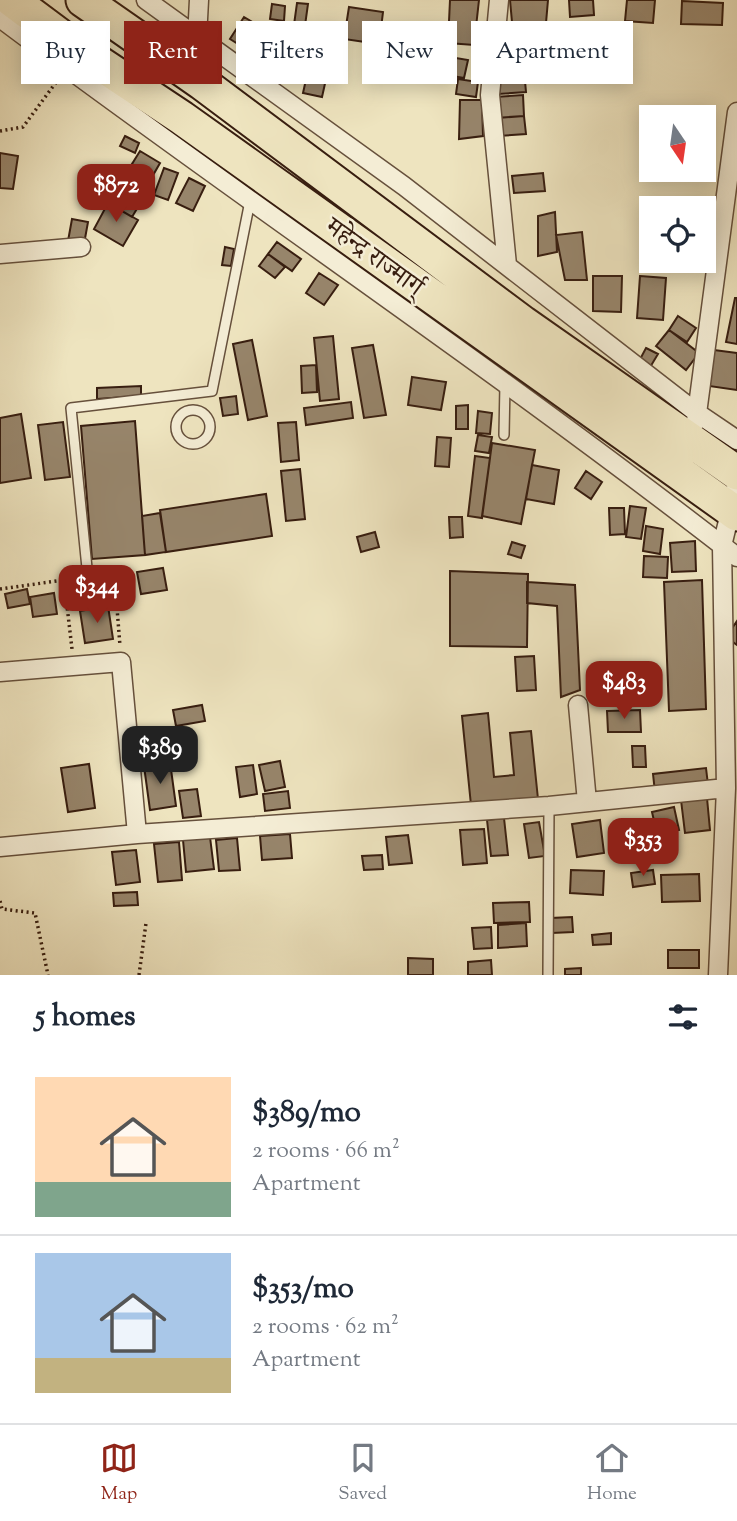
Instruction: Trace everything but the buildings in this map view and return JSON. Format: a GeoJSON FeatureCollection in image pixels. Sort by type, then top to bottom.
{"type":"FeatureCollection","features":[{"type":"Feature","properties":{"kind":"highway","name":"महेन्द्र राज्मार्ग्"},"geometry":{"type":"LineString","coordinates":[[12,0],[687,478],[735,502]]}},
{"type":"Feature","properties":{"kind":"highway","name":"महेन्द्र राज्मार्ग्"},"geometry":{"type":"LineString","coordinates":[[83,0],[201,83],[523,323],[695,427],[737,473]]}},
{"type":"Feature","properties":{"kind":"street"},"geometry":{"type":"LineString","coordinates":[[146,0],[174,21]]}},
{"type":"Feature","properties":{"kind":"street"},"geometry":{"type":"LineString","coordinates":[[198,21],[199,0]]}},
{"type":"Feature","properties":{"kind":"street"},"geometry":{"type":"LineString","coordinates":[[499,0],[490,95],[507,265]]}},
{"type":"Feature","properties":{"kind":"street"},"geometry":{"type":"LineString","coordinates":[[0,19],[21,35]]}},
{"type":"Feature","properties":{"kind":"street"},"geometry":{"type":"LineString","coordinates":[[222,56],[404,186],[507,265],[695,427],[737,440]]}},
{"type":"Feature","properties":{"kind":"street"},"geometry":{"type":"LineString","coordinates":[[88,84],[505,384],[737,557]]}},
{"type":"Feature","properties":{"kind":"street"},"geometry":{"type":"LineString","coordinates":[[687,478],[737,112]]}},
{"type":"Feature","properties":{"kind":"street"},"geometry":{"type":"LineString","coordinates":[[0,254],[81,247]]}},
{"type":"Feature","properties":{"kind":"street"},"geometry":{"type":"LineString","coordinates":[[718,975],[726,788],[722,545],[735,502]]}},
{"type":"Feature","properties":{"kind":"street"},"geometry":{"type":"LineString","coordinates":[[0,672],[121,662],[136,834]]}},
{"type":"Feature","properties":{"kind":"street"},"geometry":{"type":"LineString","coordinates":[[578,705],[587,802]]}},
{"type":"Feature","properties":{"kind":"street"},"geometry":{"type":"LineString","coordinates":[[0,847],[136,834],[549,806],[726,788]]}},
{"type":"Feature","properties":{"kind":"lane"},"geometry":{"type":"LineString","coordinates":[[87,568],[71,408],[212,391],[250,201]]}},
{"type":"Feature","properties":{"kind":"lane"},"geometry":{"type":"LineString","coordinates":[[503,435],[505,384]]}},
{"type":"Feature","properties":{"kind":"lane"},"geometry":{"type":"LineString","coordinates":[[189,393],[191,410]]}},
{"type":"Feature","properties":{"kind":"lane"},"geometry":{"type":"LineString","coordinates":[[548,975],[549,806]]}},
{"type":"Feature","properties":{"kind":"path"},"geometry":{"type":"LineString","coordinates":[[0,131],[23,127],[54,84]]}},
{"type":"Feature","properties":{"kind":"path"},"geometry":{"type":"LineString","coordinates":[[0,589],[64,580],[74,665]]}},
{"type":"Feature","properties":{"kind":"path"},"geometry":{"type":"LineString","coordinates":[[117,608],[121,662]]}},
{"type":"Feature","properties":{"kind":"path"},"geometry":{"type":"LineString","coordinates":[[0,901],[2,909],[35,913],[48,975]]}},
{"type":"Feature","properties":{"kind":"path"},"geometry":{"type":"LineString","coordinates":[[139,975],[146,923]]}}]}
